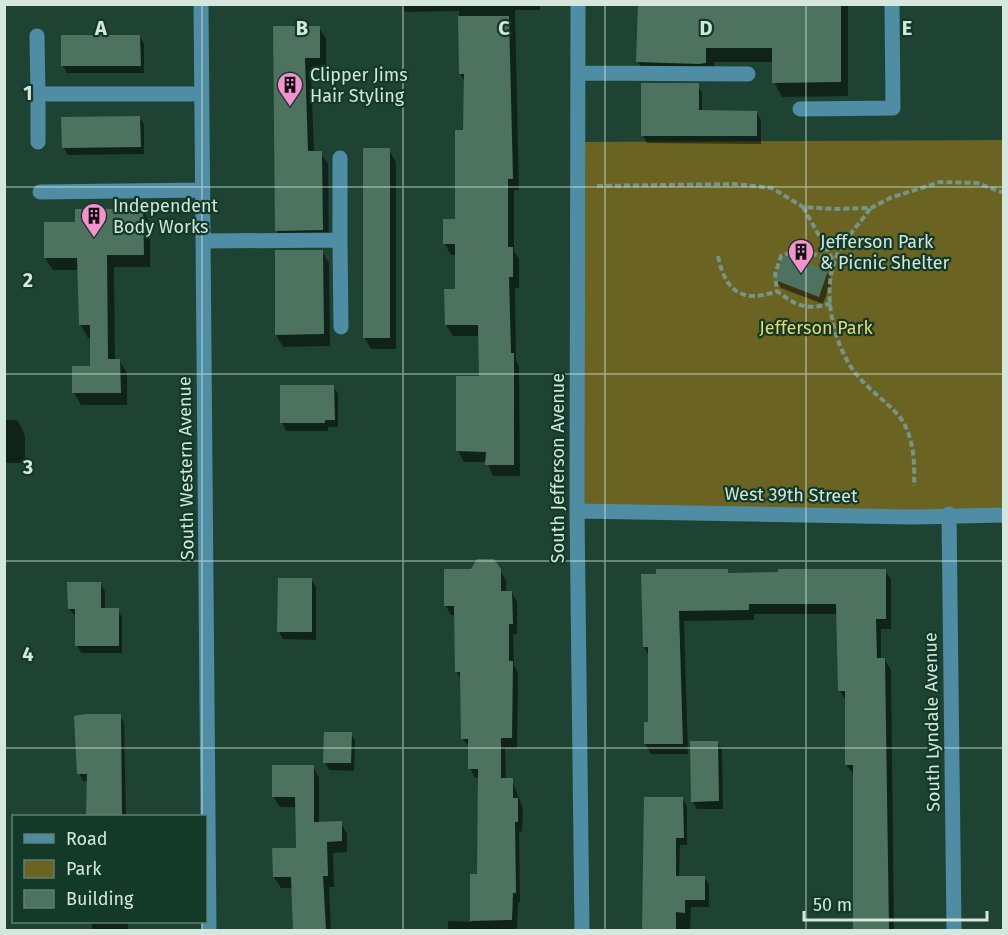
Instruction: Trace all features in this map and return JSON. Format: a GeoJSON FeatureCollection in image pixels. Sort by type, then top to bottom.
{"type":"FeatureCollection","features":[{"type":"Feature","properties":{"kind":"street","name":"South Western Avenue"},"geometry":{"type":"LineString","coordinates":[[201,4],[210,930]]}},
{"type":"Feature","properties":{"kind":"street","name":"South Jefferson Avenue"},"geometry":{"type":"LineString","coordinates":[[578,4],[577,511],[582,930]]}},
{"type":"Feature","properties":{"kind":"street"},"geometry":{"type":"LineString","coordinates":[[800,109],[893,108],[892,4]]}},
{"type":"Feature","properties":{"kind":"street"},"geometry":{"type":"LineString","coordinates":[[37,36],[38,142]]}},
{"type":"Feature","properties":{"kind":"street"},"geometry":{"type":"LineString","coordinates":[[578,73],[748,74]]}},
{"type":"Feature","properties":{"kind":"street"},"geometry":{"type":"LineString","coordinates":[[38,94],[201,94]]}},
{"type":"Feature","properties":{"kind":"street"},"geometry":{"type":"LineString","coordinates":[[340,158],[341,327]]}},
{"type":"Feature","properties":{"kind":"street"},"geometry":{"type":"LineString","coordinates":[[40,192],[202,190]]}},
{"type":"Feature","properties":{"kind":"street"},"geometry":{"type":"LineString","coordinates":[[203,241],[340,240]]}},
{"type":"Feature","properties":{"kind":"street","name":"West 39th Street"},"geometry":{"type":"LineString","coordinates":[[577,511],[915,517],[949,514],[1004,514]]}},
{"type":"Feature","properties":{"kind":"street","name":"South Lyndale Avenue"},"geometry":{"type":"LineString","coordinates":[[949,514],[954,930]]}},
{"type":"Feature","properties":{"kind":"path"},"geometry":{"type":"LineString","coordinates":[[914,486],[912,442],[899,417],[856,374],[837,343],[830,287],[838,254],[871,208],[890,198],[940,182],[977,183],[1004,194]]}},
{"type":"Feature","properties":{"kind":"path"},"geometry":{"type":"LineString","coordinates":[[578,188],[641,184],[734,184],[772,188],[803,207],[835,265]]}},
{"type":"Feature","properties":{"kind":"path"},"geometry":{"type":"LineString","coordinates":[[803,207],[871,208]]}},
{"type":"Feature","properties":{"kind":"path"},"geometry":{"type":"LineString","coordinates":[[831,303],[814,309],[793,304],[777,291],[775,274],[781,256],[795,249],[817,254],[835,265]]}},
{"type":"Feature","properties":{"kind":"path"},"geometry":{"type":"LineString","coordinates":[[718,256],[723,277],[733,289],[747,296],[761,297],[777,291]]}},
{"type":"Feature","properties":{"kind":"green space","name":"Jefferson Park"},"geometry":{"type":"Polygon","coordinates":[[[1003,140],[1003,515],[577,511],[578,142],[1003,140]]]}},
{"type":"Feature","properties":{"kind":"building"},"geometry":{"type":"Polygon","coordinates":[[[638,4],[841,4],[841,82],[772,83],[772,48],[706,48],[706,63],[699,64],[636,62],[638,4]]]}},
{"type":"Feature","properties":{"kind":"building"},"geometry":{"type":"Polygon","coordinates":[[[458,16],[509,16],[513,179],[508,179],[508,247],[513,247],[513,277],[509,277],[511,353],[514,353],[514,465],[485,465],[486,452],[456,451],[456,376],[479,376],[478,325],[445,325],[444,289],[455,289],[455,244],[443,244],[443,219],[455,219],[455,130],[463,130],[464,74],[459,74],[458,16]]]}},
{"type":"Feature","properties":{"kind":"building"},"geometry":{"type":"Polygon","coordinates":[[[273,26],[320,26],[320,58],[305,58],[308,151],[322,151],[323,230],[275,231],[273,26]]]}},
{"type":"Feature","properties":{"kind":"building"},"geometry":{"type":"Polygon","coordinates":[[[61,35],[140,35],[141,66],[61,66],[61,35]]]}},
{"type":"Feature","properties":{"kind":"building"},"geometry":{"type":"Polygon","coordinates":[[[641,83],[699,83],[699,110],[757,111],[757,136],[641,136],[641,83]]]}},
{"type":"Feature","properties":{"kind":"building"},"geometry":{"type":"Polygon","coordinates":[[[140,116],[141,147],[62,148],[61,117],[140,116]]]}},
{"type":"Feature","properties":{"kind":"building"},"geometry":{"type":"Polygon","coordinates":[[[363,148],[390,148],[390,338],[363,338],[363,148]]]}},
{"type":"Feature","properties":{"kind":"building"},"geometry":{"type":"Polygon","coordinates":[[[75,209],[143,209],[144,255],[107,255],[108,359],[120,359],[121,393],[72,393],[72,366],[90,366],[90,325],[79,325],[77,258],[44,258],[44,222],[75,222],[75,209]]]}},
{"type":"Feature","properties":{"kind":"building"},"geometry":{"type":"Polygon","coordinates":[[[275,250],[323,250],[324,334],[275,335],[275,250]]]}},
{"type":"Feature","properties":{"kind":"building","name":"Jefferson Park & Picnic Shelter"},"geometry":{"type":"Polygon","coordinates":[[[784,254],[828,271],[819,297],[775,280],[784,254]]]}},
{"type":"Feature","properties":{"kind":"building"},"geometry":{"type":"Polygon","coordinates":[[[280,385],[334,385],[335,420],[325,420],[325,423],[280,423],[280,385]]]}},
{"type":"Feature","properties":{"kind":"building"},"geometry":{"type":"Polygon","coordinates":[[[477,559],[494,559],[501,569],[501,591],[512,591],[513,624],[509,624],[509,661],[513,661],[512,738],[501,738],[501,778],[513,778],[513,798],[518,798],[518,822],[515,822],[516,893],[513,893],[512,920],[470,921],[470,874],[477,874],[478,769],[468,769],[468,739],[461,739],[460,672],[455,672],[454,606],[444,606],[444,569],[471,569],[477,559]]]}},
{"type":"Feature","properties":{"kind":"building"},"geometry":{"type":"Polygon","coordinates":[[[656,569],[728,569],[728,573],[778,572],[778,569],[886,569],[886,619],[876,619],[877,658],[885,658],[889,930],[853,930],[853,765],[845,765],[845,691],[838,691],[836,604],[749,604],[749,610],[679,611],[683,744],[644,744],[644,722],[648,722],[648,647],[643,647],[641,574],[656,574],[656,569]]]}},
{"type":"Feature","properties":{"kind":"building"},"geometry":{"type":"Polygon","coordinates":[[[278,578],[312,578],[312,632],[277,632],[278,578]]]}},
{"type":"Feature","properties":{"kind":"building"},"geometry":{"type":"Polygon","coordinates":[[[67,582],[101,582],[101,608],[119,608],[119,646],[75,646],[75,609],[68,609],[67,582]]]}},
{"type":"Feature","properties":{"kind":"building"},"geometry":{"type":"Polygon","coordinates":[[[121,714],[122,815],[86,815],[87,774],[77,774],[74,716],[121,714]]]}},
{"type":"Feature","properties":{"kind":"building"},"geometry":{"type":"Polygon","coordinates":[[[324,732],[352,732],[351,763],[323,763],[324,732]]]}},
{"type":"Feature","properties":{"kind":"building"},"geometry":{"type":"Polygon","coordinates":[[[690,741],[718,741],[719,801],[691,802],[690,741]]]}},
{"type":"Feature","properties":{"kind":"building"},"geometry":{"type":"Polygon","coordinates":[[[272,765],[314,765],[314,822],[342,821],[342,841],[327,842],[328,876],[323,876],[326,930],[293,930],[291,877],[273,877],[272,848],[296,848],[295,797],[272,797],[272,765]]]}},
{"type":"Feature","properties":{"kind":"building"},"geometry":{"type":"Polygon","coordinates":[[[644,797],[683,797],[684,838],[676,838],[676,876],[705,876],[705,900],[685,900],[685,913],[676,912],[676,930],[642,930],[644,797]]]}},
{"type":"Feature","properties":{"kind":"place","name":"Clipper Jims Hair Styling"},"geometry":{"type":"Point","coordinates":[290,108]}},
{"type":"Feature","properties":{"kind":"place","name":"Independent Body Works"},"geometry":{"type":"Point","coordinates":[94,239]}},
{"type":"Feature","properties":{"kind":"place","name":"Jefferson Park & Picnic Shelter"},"geometry":{"type":"Point","coordinates":[801,275]}}]}
